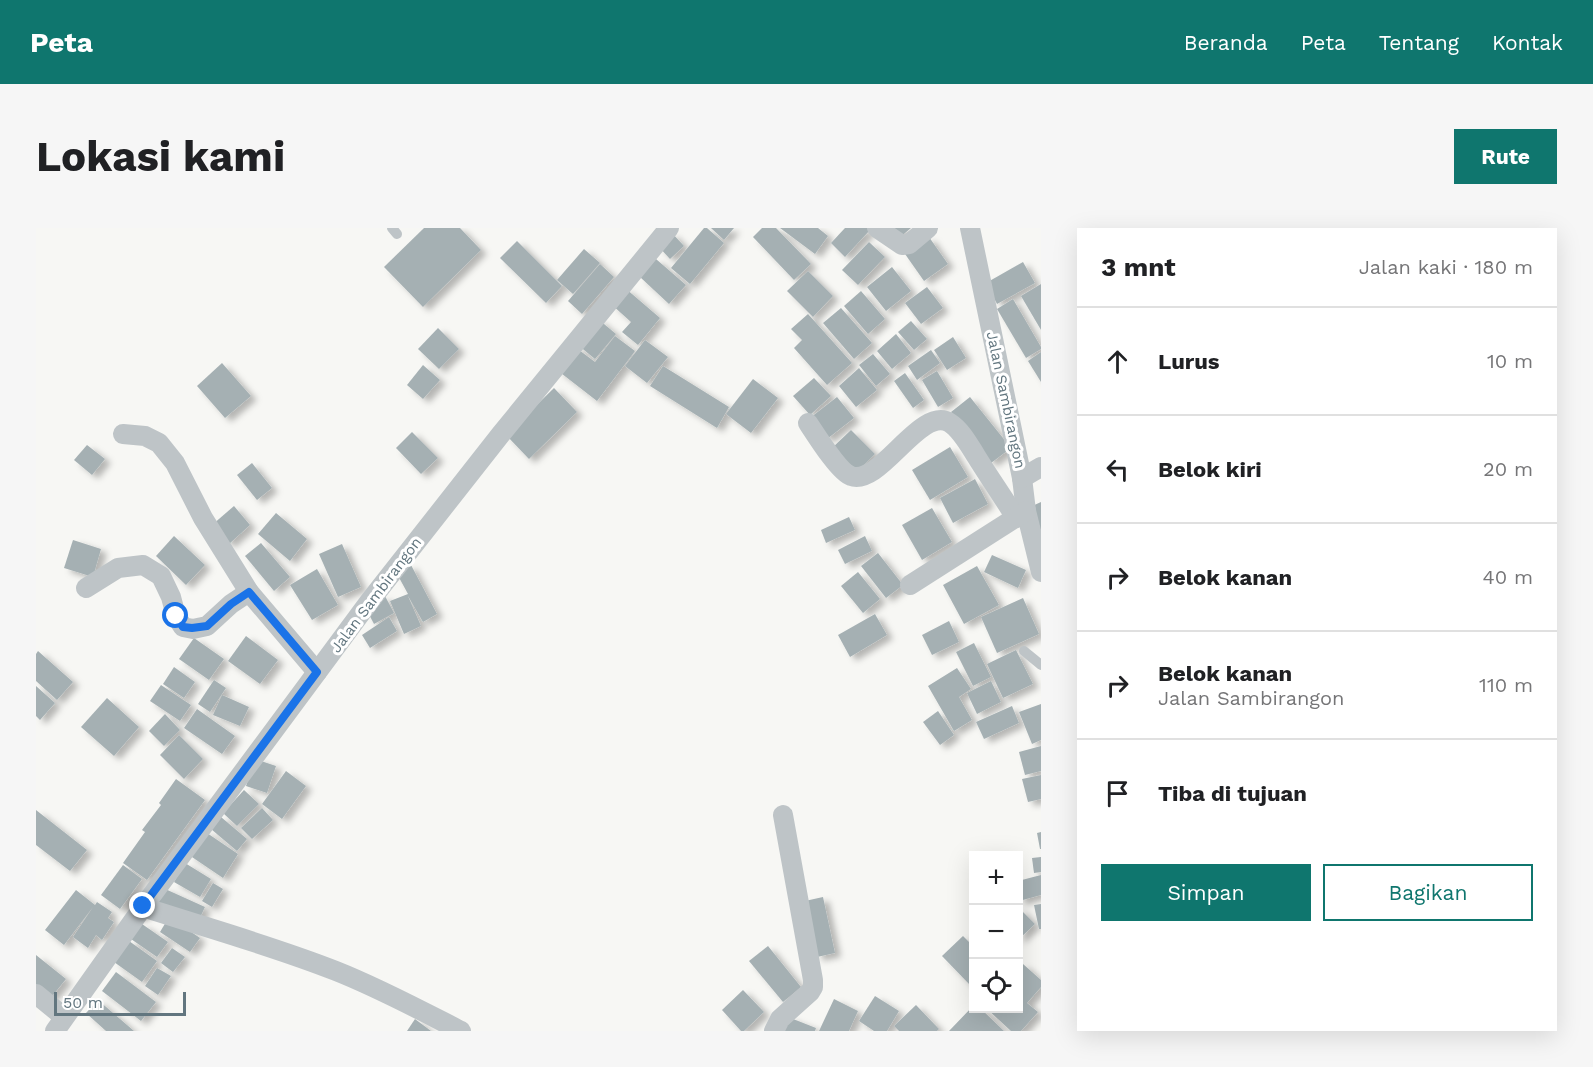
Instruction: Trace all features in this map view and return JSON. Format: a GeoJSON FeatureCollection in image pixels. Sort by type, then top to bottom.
{"type":"FeatureCollection","features":[{"type":"Feature","properties":{"kind":"street","name":"Jalan Sambirangon"},"geometry":{"type":"LineString","coordinates":[[59,1024],[143,906],[369,602],[501,434],[669,228]]}},
{"type":"Feature","properties":{"kind":"street"},"geometry":{"type":"LineString","coordinates":[[878,228],[902,245],[909,244],[928,228]]}},
{"type":"Feature","properties":{"kind":"street","name":"Jalan Sambirangon"},"geometry":{"type":"LineString","coordinates":[[970,228],[1022,478],[1021,515],[1038,541],[1041,572]]}},
{"type":"Feature","properties":{"kind":"street"},"geometry":{"type":"LineString","coordinates":[[807,423],[840,469],[852,477],[862,476],[878,467],[926,424],[938,420],[949,422],[964,438],[1021,515],[910,585]]}},
{"type":"Feature","properties":{"kind":"street"},"geometry":{"type":"LineString","coordinates":[[123,434],[145,436],[159,443],[175,463],[203,518],[249,592],[317,672]]}},
{"type":"Feature","properties":{"kind":"street"},"geometry":{"type":"LineString","coordinates":[[1022,478],[1041,467]]}},
{"type":"Feature","properties":{"kind":"street"},"geometry":{"type":"LineString","coordinates":[[86,588],[118,568],[142,565],[161,576],[171,597],[176,616],[183,627],[192,628],[207,626],[231,604],[249,592]]}},
{"type":"Feature","properties":{"kind":"street"},"geometry":{"type":"LineString","coordinates":[[774,1031],[780,1019],[813,987],[783,815]]}},
{"type":"Feature","properties":{"kind":"street"},"geometry":{"type":"LineString","coordinates":[[143,906],[335,970],[461,1031]]}},
{"type":"Feature","properties":{"kind":"street"},"geometry":{"type":"LineString","coordinates":[[36,993],[59,1024]]}},
{"type":"Feature","properties":{"kind":"lane"},"geometry":{"type":"LineString","coordinates":[[1024,651],[1041,666]]}},
{"type":"Feature","properties":{"kind":"building"},"geometry":{"type":"Polygon","coordinates":[[[424,228],[460,228],[481,250],[423,307],[384,267],[424,228]]]}},
{"type":"Feature","properties":{"kind":"building"},"geometry":{"type":"Polygon","coordinates":[[[704,228],[724,243],[690,284],[671,268],[704,228]]]}},
{"type":"Feature","properties":{"kind":"building"},"geometry":{"type":"Polygon","coordinates":[[[711,228],[734,228],[724,240],[711,228]]]}},
{"type":"Feature","properties":{"kind":"building"},"geometry":{"type":"Polygon","coordinates":[[[762,228],[776,228],[811,264],[794,280],[753,237],[762,228]]]}},
{"type":"Feature","properties":{"kind":"building"},"geometry":{"type":"Polygon","coordinates":[[[780,228],[818,228],[828,236],[815,254],[780,228]]]}},
{"type":"Feature","properties":{"kind":"building"},"geometry":{"type":"Polygon","coordinates":[[[845,228],[868,228],[870,230],[845,257],[831,243],[845,228]]]}},
{"type":"Feature","properties":{"kind":"building"},"geometry":{"type":"Polygon","coordinates":[[[889,228],[911,228],[898,239],[889,228]]]}},
{"type":"Feature","properties":{"kind":"building"},"geometry":{"type":"Polygon","coordinates":[[[672,233],[684,246],[670,259],[658,246],[672,233]]]}},
{"type":"Feature","properties":{"kind":"building"},"geometry":{"type":"Polygon","coordinates":[[[929,237],[948,264],[924,281],[905,254],[929,237]]]}},
{"type":"Feature","properties":{"kind":"building"},"geometry":{"type":"Polygon","coordinates":[[[517,241],[562,286],[546,303],[500,258],[517,241]]]}},
{"type":"Feature","properties":{"kind":"building"},"geometry":{"type":"Polygon","coordinates":[[[869,242],[885,257],[858,285],[842,270],[869,242]]]}},
{"type":"Feature","properties":{"kind":"building"},"geometry":{"type":"Polygon","coordinates":[[[584,249],[600,263],[573,294],[557,280],[584,249]]]}},
{"type":"Feature","properties":{"kind":"building"},"geometry":{"type":"Polygon","coordinates":[[[656,259],[686,285],[669,304],[640,277],[656,259]]]}},
{"type":"Feature","properties":{"kind":"building"},"geometry":{"type":"Polygon","coordinates":[[[1023,262],[1035,283],[997,304],[986,283],[1023,262]]]}},
{"type":"Feature","properties":{"kind":"building"},"geometry":{"type":"Polygon","coordinates":[[[600,264],[614,277],[582,314],[568,301],[600,264]]]}},
{"type":"Feature","properties":{"kind":"building"},"geometry":{"type":"Polygon","coordinates":[[[892,267],[911,291],[886,311],[867,287],[892,267]]]}},
{"type":"Feature","properties":{"kind":"building"},"geometry":{"type":"Polygon","coordinates":[[[808,271],[833,296],[813,317],[787,291],[808,271]]]}},
{"type":"Feature","properties":{"kind":"building"},"geometry":{"type":"Polygon","coordinates":[[[1041,284],[1041,330],[1021,296],[1041,284]]]}},
{"type":"Feature","properties":{"kind":"building"},"geometry":{"type":"Polygon","coordinates":[[[927,287],[943,308],[921,324],[905,303],[927,287]]]}},
{"type":"Feature","properties":{"kind":"building"},"geometry":{"type":"Polygon","coordinates":[[[625,288],[660,318],[638,345],[622,332],[631,322],[611,304],[625,288]]]}},
{"type":"Feature","properties":{"kind":"building"},"geometry":{"type":"Polygon","coordinates":[[[861,291],[885,319],[868,334],[844,306],[861,291]]]}},
{"type":"Feature","properties":{"kind":"building"},"geometry":{"type":"Polygon","coordinates":[[[1013,299],[1041,347],[1026,358],[997,309],[1013,299]]]}},
{"type":"Feature","properties":{"kind":"building"},"geometry":{"type":"Polygon","coordinates":[[[841,308],[872,343],[854,359],[823,323],[841,308]]]}},
{"type":"Feature","properties":{"kind":"building"},"geometry":{"type":"Polygon","coordinates":[[[808,314],[852,363],[827,385],[794,348],[802,340],[791,329],[808,314]]]}},
{"type":"Feature","properties":{"kind":"building"},"geometry":{"type":"Polygon","coordinates":[[[598,319],[616,334],[595,359],[578,345],[598,319]]]}},
{"type":"Feature","properties":{"kind":"building"},"geometry":{"type":"Polygon","coordinates":[[[911,321],[927,339],[914,350],[898,332],[911,321]]]}},
{"type":"Feature","properties":{"kind":"building"},"geometry":{"type":"Polygon","coordinates":[[[438,328],[459,349],[439,369],[418,349],[438,328]]]}},
{"type":"Feature","properties":{"kind":"building"},"geometry":{"type":"Polygon","coordinates":[[[896,334],[911,353],[892,369],[877,351],[896,334]]]}},
{"type":"Feature","properties":{"kind":"building"},"geometry":{"type":"Polygon","coordinates":[[[615,336],[635,351],[597,401],[557,370],[575,347],[595,362],[615,336]]]}},
{"type":"Feature","properties":{"kind":"building"},"geometry":{"type":"Polygon","coordinates":[[[953,337],[966,358],[947,370],[934,350],[953,337]]]}},
{"type":"Feature","properties":{"kind":"building"},"geometry":{"type":"Polygon","coordinates":[[[645,340],[668,357],[647,383],[625,366],[645,340]]]}},
{"type":"Feature","properties":{"kind":"building"},"geometry":{"type":"Polygon","coordinates":[[[931,350],[940,363],[917,380],[908,366],[931,350]]]}},
{"type":"Feature","properties":{"kind":"building"},"geometry":{"type":"Polygon","coordinates":[[[1041,352],[1041,382],[1028,361],[1041,352]]]}},
{"type":"Feature","properties":{"kind":"building"},"geometry":{"type":"Polygon","coordinates":[[[873,354],[890,374],[876,386],[859,365],[873,354]]]}},
{"type":"Feature","properties":{"kind":"building"},"geometry":{"type":"Polygon","coordinates":[[[222,363],[251,396],[225,418],[197,386],[222,363]]]}},
{"type":"Feature","properties":{"kind":"building"},"geometry":{"type":"Polygon","coordinates":[[[423,365],[440,380],[423,399],[407,385],[423,365]]]}},
{"type":"Feature","properties":{"kind":"building"},"geometry":{"type":"Polygon","coordinates":[[[663,366],[729,407],[717,428],[650,386],[663,366]]]}},
{"type":"Feature","properties":{"kind":"building"},"geometry":{"type":"Polygon","coordinates":[[[859,368],[877,390],[856,407],[839,386],[859,368]]]}},
{"type":"Feature","properties":{"kind":"building"},"geometry":{"type":"Polygon","coordinates":[[[937,371],[953,398],[938,407],[922,380],[937,371]]]}},
{"type":"Feature","properties":{"kind":"building"},"geometry":{"type":"Polygon","coordinates":[[[905,373],[924,400],[913,408],[894,381],[905,373]]]}},
{"type":"Feature","properties":{"kind":"building"},"geometry":{"type":"Polygon","coordinates":[[[814,378],[831,396],[810,415],[793,396],[814,378]]]}},
{"type":"Feature","properties":{"kind":"building"},"geometry":{"type":"Polygon","coordinates":[[[753,379],[778,398],[751,433],[726,414],[753,379]]]}},
{"type":"Feature","properties":{"kind":"building"},"geometry":{"type":"Polygon","coordinates":[[[554,388],[577,412],[529,459],[506,435],[554,388]]]}},
{"type":"Feature","properties":{"kind":"building"},"geometry":{"type":"Polygon","coordinates":[[[837,397],[854,418],[827,439],[810,418],[837,397]]]}},
{"type":"Feature","properties":{"kind":"building"},"geometry":{"type":"Polygon","coordinates":[[[970,397],[1011,448],[991,463],[951,412],[970,397]]]}},
{"type":"Feature","properties":{"kind":"building"},"geometry":{"type":"Polygon","coordinates":[[[851,430],[875,454],[856,473],[832,448],[851,430]]]}},
{"type":"Feature","properties":{"kind":"building"},"geometry":{"type":"Polygon","coordinates":[[[412,432],[438,458],[421,474],[396,448],[412,432]]]}},
{"type":"Feature","properties":{"kind":"building"},"geometry":{"type":"Polygon","coordinates":[[[87,445],[105,459],[92,475],[74,460],[87,445]]]}},
{"type":"Feature","properties":{"kind":"building"},"geometry":{"type":"Polygon","coordinates":[[[950,447],[968,477],[930,500],[912,470],[950,447]]]}},
{"type":"Feature","properties":{"kind":"building"},"geometry":{"type":"Polygon","coordinates":[[[252,463],[272,488],[257,500],[237,475],[252,463]]]}},
{"type":"Feature","properties":{"kind":"building"},"geometry":{"type":"Polygon","coordinates":[[[975,479],[988,504],[953,523],[940,498],[975,479]]]}},
{"type":"Feature","properties":{"kind":"building"},"geometry":{"type":"Polygon","coordinates":[[[1041,502],[1041,531],[1030,507],[1041,502]]]}},
{"type":"Feature","properties":{"kind":"building"},"geometry":{"type":"Polygon","coordinates":[[[234,506],[250,525],[229,544],[212,525],[234,506]]]}},
{"type":"Feature","properties":{"kind":"building"},"geometry":{"type":"Polygon","coordinates":[[[932,508],[952,542],[922,560],[902,525],[932,508]]]}},
{"type":"Feature","properties":{"kind":"building"},"geometry":{"type":"Polygon","coordinates":[[[276,513],[307,539],[290,561],[258,534],[276,513]]]}},
{"type":"Feature","properties":{"kind":"building"},"geometry":{"type":"Polygon","coordinates":[[[849,517],[855,530],[826,543],[821,530],[849,517]]]}},
{"type":"Feature","properties":{"kind":"building"},"geometry":{"type":"Polygon","coordinates":[[[174,536],[205,565],[186,585],[156,556],[174,536]]]}},
{"type":"Feature","properties":{"kind":"building"},"geometry":{"type":"Polygon","coordinates":[[[865,536],[872,551],[845,564],[838,550],[865,536]]]}},
{"type":"Feature","properties":{"kind":"building"},"geometry":{"type":"Polygon","coordinates":[[[73,540],[101,549],[93,577],[64,568],[73,540]]]}},
{"type":"Feature","properties":{"kind":"building"},"geometry":{"type":"Polygon","coordinates":[[[261,543],[290,577],[274,591],[245,556],[261,543]]]}},
{"type":"Feature","properties":{"kind":"building"},"geometry":{"type":"Polygon","coordinates":[[[342,544],[361,587],[338,597],[319,554],[342,544]]]}},
{"type":"Feature","properties":{"kind":"building"},"geometry":{"type":"Polygon","coordinates":[[[878,553],[903,585],[886,598],[861,566],[878,553]]]}},
{"type":"Feature","properties":{"kind":"building"},"geometry":{"type":"Polygon","coordinates":[[[992,555],[1026,570],[1018,588],[984,572],[992,555]]]}},
{"type":"Feature","properties":{"kind":"building"},"geometry":{"type":"Polygon","coordinates":[[[411,565],[437,614],[423,622],[408,596],[421,626],[404,634],[390,601],[408,594],[396,572],[411,565]]]}},
{"type":"Feature","properties":{"kind":"building"},"geometry":{"type":"Polygon","coordinates":[[[977,566],[999,605],[964,624],[943,585],[977,566]]]}},
{"type":"Feature","properties":{"kind":"building"},"geometry":{"type":"Polygon","coordinates":[[[317,569],[338,605],[312,620],[290,585],[317,569]]]}},
{"type":"Feature","properties":{"kind":"building"},"geometry":{"type":"Polygon","coordinates":[[[858,572],[880,599],[863,613],[841,586],[858,572]]]}},
{"type":"Feature","properties":{"kind":"building"},"geometry":{"type":"Polygon","coordinates":[[[385,596],[394,613],[374,624],[365,607],[385,596]]]}},
{"type":"Feature","properties":{"kind":"building"},"geometry":{"type":"Polygon","coordinates":[[[1023,598],[1039,634],[997,653],[981,617],[1023,598]]]}},
{"type":"Feature","properties":{"kind":"building"},"geometry":{"type":"Polygon","coordinates":[[[875,614],[887,635],[850,657],[838,635],[875,614]]]}},
{"type":"Feature","properties":{"kind":"building"},"geometry":{"type":"Polygon","coordinates":[[[389,617],[397,631],[370,648],[362,635],[389,617]]]}},
{"type":"Feature","properties":{"kind":"building"},"geometry":{"type":"Polygon","coordinates":[[[949,621],[959,642],[932,655],[922,635],[949,621]]]}},
{"type":"Feature","properties":{"kind":"building"},"geometry":{"type":"Polygon","coordinates":[[[246,636],[278,660],[260,684],[228,661],[246,636]]]}},
{"type":"Feature","properties":{"kind":"building"},"geometry":{"type":"Polygon","coordinates":[[[194,638],[224,659],[209,680],[179,659],[194,638]]]}},
{"type":"Feature","properties":{"kind":"building"},"geometry":{"type":"Polygon","coordinates":[[[974,643],[991,677],[973,686],[956,652],[974,643]]]}},
{"type":"Feature","properties":{"kind":"building"},"geometry":{"type":"Polygon","coordinates":[[[1016,650],[1033,684],[1003,698],[987,664],[1016,650]]]}},
{"type":"Feature","properties":{"kind":"building"},"geometry":{"type":"Polygon","coordinates":[[[38,651],[73,682],[57,700],[36,681],[38,651]]]}},
{"type":"Feature","properties":{"kind":"building"},"geometry":{"type":"Polygon","coordinates":[[[174,667],[195,682],[184,698],[163,684],[174,667]]]}},
{"type":"Feature","properties":{"kind":"building"},"geometry":{"type":"Polygon","coordinates":[[[957,668],[971,689],[959,697],[972,720],[954,731],[928,686],[957,668]]]}},
{"type":"Feature","properties":{"kind":"building"},"geometry":{"type":"Polygon","coordinates":[[[214,680],[226,688],[210,712],[198,704],[214,680]]]}},
{"type":"Feature","properties":{"kind":"building"},"geometry":{"type":"Polygon","coordinates":[[[991,681],[1001,702],[977,714],[967,693],[991,681]]]}},
{"type":"Feature","properties":{"kind":"building"},"geometry":{"type":"Polygon","coordinates":[[[161,685],[191,705],[180,721],[150,701],[161,685]]]}},
{"type":"Feature","properties":{"kind":"building"},"geometry":{"type":"Polygon","coordinates":[[[36,686],[55,703],[40,720],[36,716],[36,686]]]}},
{"type":"Feature","properties":{"kind":"building"},"geometry":{"type":"Polygon","coordinates":[[[222,695],[249,707],[240,726],[213,715],[222,695]]]}},
{"type":"Feature","properties":{"kind":"building"},"geometry":{"type":"Polygon","coordinates":[[[107,698],[139,727],[114,756],[81,727],[107,698]]]}},
{"type":"Feature","properties":{"kind":"building"},"geometry":{"type":"Polygon","coordinates":[[[1041,704],[1041,740],[1032,744],[1019,712],[1041,704]]]}},
{"type":"Feature","properties":{"kind":"building"},"geometry":{"type":"Polygon","coordinates":[[[1012,706],[1019,723],[984,739],[976,722],[1012,706]]]}},
{"type":"Feature","properties":{"kind":"building"},"geometry":{"type":"Polygon","coordinates":[[[197,709],[235,736],[222,754],[184,728],[197,709]]]}},
{"type":"Feature","properties":{"kind":"building"},"geometry":{"type":"Polygon","coordinates":[[[938,711],[954,735],[940,745],[923,722],[938,711]]]}},
{"type":"Feature","properties":{"kind":"building"},"geometry":{"type":"Polygon","coordinates":[[[165,714],[180,730],[164,746],[149,731],[165,714]]]}},
{"type":"Feature","properties":{"kind":"building"},"geometry":{"type":"Polygon","coordinates":[[[179,735],[203,759],[184,779],[160,755],[179,735]]]}},
{"type":"Feature","properties":{"kind":"building"},"geometry":{"type":"Polygon","coordinates":[[[1041,746],[1041,771],[1025,775],[1019,752],[1041,746]]]}},
{"type":"Feature","properties":{"kind":"building"},"geometry":{"type":"Polygon","coordinates":[[[255,759],[276,766],[267,793],[246,786],[255,759]]]}},
{"type":"Feature","properties":{"kind":"building"},"geometry":{"type":"Polygon","coordinates":[[[286,771],[306,786],[282,819],[262,804],[286,771]]]}},
{"type":"Feature","properties":{"kind":"building"},"geometry":{"type":"Polygon","coordinates":[[[1041,775],[1041,799],[1028,802],[1022,779],[1041,775]]]}},
{"type":"Feature","properties":{"kind":"building"},"geometry":{"type":"Polygon","coordinates":[[[176,779],[205,800],[147,880],[123,863],[145,832],[142,830],[161,805],[159,803],[176,779]]]}},
{"type":"Feature","properties":{"kind":"building"},"geometry":{"type":"Polygon","coordinates":[[[244,790],[259,804],[237,826],[223,813],[244,790]]]}},
{"type":"Feature","properties":{"kind":"building"},"geometry":{"type":"Polygon","coordinates":[[[262,808],[273,820],[252,839],[241,828],[262,808]]]}},
{"type":"Feature","properties":{"kind":"building"},"geometry":{"type":"Polygon","coordinates":[[[36,810],[87,850],[70,871],[36,845],[36,810]]]}},
{"type":"Feature","properties":{"kind":"building"},"geometry":{"type":"Polygon","coordinates":[[[221,817],[247,839],[237,851],[211,829],[221,817]]]}},
{"type":"Feature","properties":{"kind":"building"},"geometry":{"type":"Polygon","coordinates":[[[204,831],[238,854],[223,878],[189,855],[204,831]]]}},
{"type":"Feature","properties":{"kind":"building"},"geometry":{"type":"Polygon","coordinates":[[[1041,832],[1041,849],[1040,849],[1037,833],[1041,832]]]}},
{"type":"Feature","properties":{"kind":"building"},"geometry":{"type":"Polygon","coordinates":[[[1041,857],[1041,872],[1034,873],[1032,858],[1041,857]]]}},
{"type":"Feature","properties":{"kind":"building"},"geometry":{"type":"Polygon","coordinates":[[[185,863],[211,879],[200,897],[174,882],[185,863]]]}},
{"type":"Feature","properties":{"kind":"building"},"geometry":{"type":"Polygon","coordinates":[[[123,865],[142,879],[120,909],[101,895],[123,865]]]}},
{"type":"Feature","properties":{"kind":"building"},"geometry":{"type":"Polygon","coordinates":[[[1041,875],[1041,895],[1023,900],[1023,880],[1041,875]]]}},
{"type":"Feature","properties":{"kind":"building"},"geometry":{"type":"Polygon","coordinates":[[[213,883],[223,889],[212,907],[202,901],[213,883]]]}},
{"type":"Feature","properties":{"kind":"building"},"geometry":{"type":"Polygon","coordinates":[[[163,888],[205,907],[197,924],[155,905],[163,888]]]}},
{"type":"Feature","properties":{"kind":"building"},"geometry":{"type":"Polygon","coordinates":[[[76,890],[95,905],[97,902],[112,912],[108,918],[114,922],[102,940],[96,935],[88,948],[73,937],[93,907],[64,945],[45,930],[76,890]]]}},
{"type":"Feature","properties":{"kind":"building"},"geometry":{"type":"Polygon","coordinates":[[[823,897],[835,953],[817,957],[805,901],[823,897]]]}},
{"type":"Feature","properties":{"kind":"building"},"geometry":{"type":"Polygon","coordinates":[[[1041,904],[1041,929],[1039,929],[1034,905],[1041,904]]]}},
{"type":"Feature","properties":{"kind":"building"},"geometry":{"type":"Polygon","coordinates":[[[1023,912],[1035,924],[1023,935],[1023,912]]]}},
{"type":"Feature","properties":{"kind":"building"},"geometry":{"type":"Polygon","coordinates":[[[169,917],[200,938],[190,952],[160,932],[169,917]]]}},
{"type":"Feature","properties":{"kind":"building"},"geometry":{"type":"Polygon","coordinates":[[[142,924],[168,942],[157,957],[131,939],[142,924]]]}},
{"type":"Feature","properties":{"kind":"building"},"geometry":{"type":"Polygon","coordinates":[[[963,936],[969,942],[969,984],[942,956],[963,936]]]}},
{"type":"Feature","properties":{"kind":"building"},"geometry":{"type":"Polygon","coordinates":[[[129,941],[157,961],[142,982],[114,962],[129,941]]]}},
{"type":"Feature","properties":{"kind":"building"},"geometry":{"type":"Polygon","coordinates":[[[768,946],[801,987],[783,1002],[749,961],[768,946]]]}},
{"type":"Feature","properties":{"kind":"building"},"geometry":{"type":"Polygon","coordinates":[[[172,948],[185,957],[173,972],[161,963],[172,948]]]}},
{"type":"Feature","properties":{"kind":"building"},"geometry":{"type":"Polygon","coordinates":[[[36,955],[66,979],[49,1000],[36,989],[36,955]]]}},
{"type":"Feature","properties":{"kind":"building"},"geometry":{"type":"Polygon","coordinates":[[[1023,964],[1041,980],[1041,987],[1027,1003],[1038,1012],[1021,1031],[1011,1031],[991,1013],[1023,1013],[1023,964]]]}},
{"type":"Feature","properties":{"kind":"building"},"geometry":{"type":"Polygon","coordinates":[[[157,968],[171,976],[158,995],[145,986],[157,968]]]}},
{"type":"Feature","properties":{"kind":"building"},"geometry":{"type":"Polygon","coordinates":[[[116,972],[156,1002],[141,1021],[102,991],[116,972]]]}},
{"type":"Feature","properties":{"kind":"building"},"geometry":{"type":"Polygon","coordinates":[[[743,990],[764,1012],[744,1031],[741,1031],[722,1010],[743,990]]]}},
{"type":"Feature","properties":{"kind":"building"},"geometry":{"type":"Polygon","coordinates":[[[875,996],[899,1011],[887,1031],[874,1031],[859,1021],[875,996]]]}},
{"type":"Feature","properties":{"kind":"building"},"geometry":{"type":"Polygon","coordinates":[[[834,999],[858,1011],[849,1031],[819,1031],[834,999]]]}},
{"type":"Feature","properties":{"kind":"building"},"geometry":{"type":"Polygon","coordinates":[[[98,1000],[134,1031],[106,1031],[86,1013],[98,1000]]]}},
{"type":"Feature","properties":{"kind":"building"},"geometry":{"type":"Polygon","coordinates":[[[916,1005],[939,1029],[937,1031],[899,1031],[894,1026],[916,1005]]]}},
{"type":"Feature","properties":{"kind":"building"},"geometry":{"type":"Polygon","coordinates":[[[969,1010],[969,1013],[985,1013],[1004,1031],[949,1031],[969,1010]]]}},
{"type":"Feature","properties":{"kind":"building"},"geometry":{"type":"Polygon","coordinates":[[[788,1017],[816,1028],[815,1031],[783,1031],[788,1017]]]}},
{"type":"Feature","properties":{"kind":"building"},"geometry":{"type":"Polygon","coordinates":[[[415,1019],[431,1031],[407,1031],[415,1019]]]}},
{"type":"Feature","properties":{"kind":"route"},"geometry":{"type":"LineString","coordinates":[[143,906],[317,672],[249,592],[217,615],[207,626],[183,627],[176,616]]}}]}
